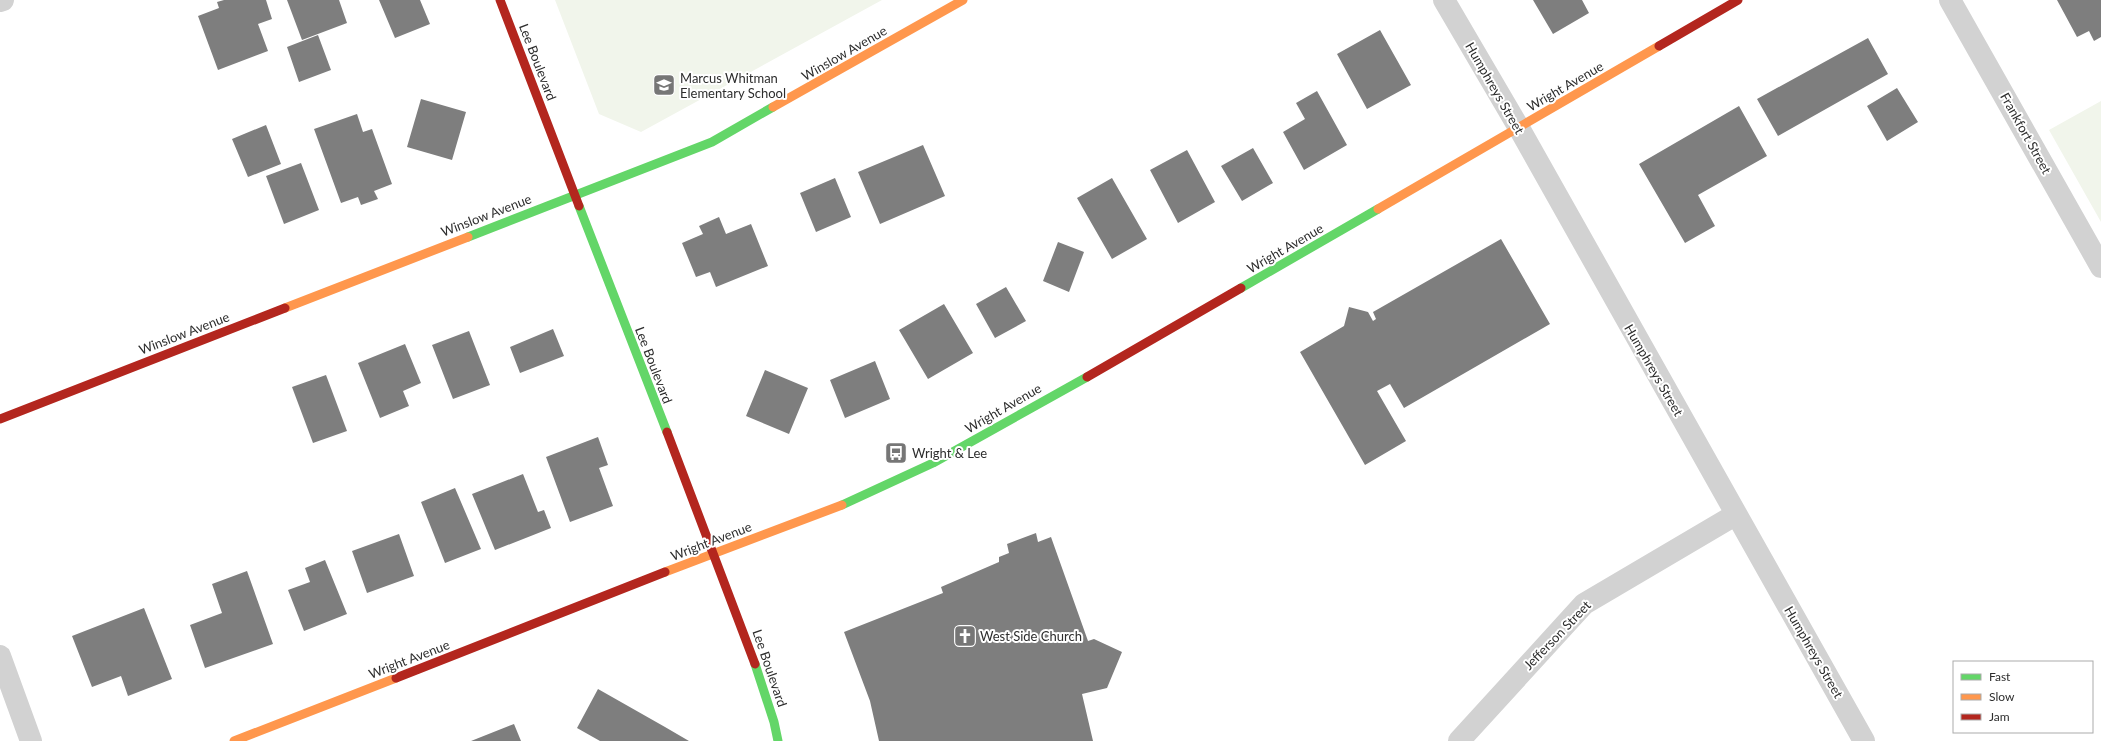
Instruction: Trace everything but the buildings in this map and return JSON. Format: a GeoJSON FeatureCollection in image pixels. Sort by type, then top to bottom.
{"type":"FeatureCollection","features":[{"type":"Feature","properties":{"kind":"street","name":"Lee Boulevard"},"geometry":{"type":"LineString","coordinates":[[500,0],[748,643],[774,722],[778,741]]}},
{"type":"Feature","properties":{"kind":"street","name":"Winslow Avenue"},"geometry":{"type":"LineString","coordinates":[[0,419],[712,142],[963,0]]}},
{"type":"Feature","properties":{"kind":"street","name":"Humphreys Street"},"geometry":{"type":"LineString","coordinates":[[1444,0],[1519,128],[1864,741]]}},
{"type":"Feature","properties":{"kind":"street","name":"Wright Avenue"},"geometry":{"type":"LineString","coordinates":[[234,741],[838,507],[934,462],[1133,351],[1738,0]]}},
{"type":"Feature","properties":{"kind":"street","name":"Frankfort Street"},"geometry":{"type":"LineString","coordinates":[[1950,0],[2101,268]]}},
{"type":"Feature","properties":{"kind":"street","name":"Jefferson Street"},"geometry":{"type":"LineString","coordinates":[[1459,741],[1584,604],[1736,515]]}},
{"type":"Feature","properties":{"kind":"street"},"geometry":{"type":"LineString","coordinates":[[0,656],[31,741]]}},
{"type":"Feature","properties":{"kind":"shaded area","name":"Marcus Whitman Elementary School"},"geometry":{"type":"Polygon","coordinates":[[[555,0],[882,0],[641,132],[599,114],[555,0]]]}},
{"type":"Feature","properties":{"kind":"shaded area"},"geometry":{"type":"Polygon","coordinates":[[[2101,101],[2101,222],[2049,130],[2101,101]]]}},
{"type":"Feature","properties":{"kind":"traffic: fast"},"geometry":{"type":"LineString","coordinates":[[468,237],[712,142],[773,107]]}},
{"type":"Feature","properties":{"kind":"traffic: fast"},"geometry":{"type":"LineString","coordinates":[[579,206],[667,432]]}},
{"type":"Feature","properties":{"kind":"traffic: fast"},"geometry":{"type":"LineString","coordinates":[[1241,288],[1378,209]]}},
{"type":"Feature","properties":{"kind":"traffic: fast"},"geometry":{"type":"LineString","coordinates":[[842,505],[933,463],[1087,377]]}},
{"type":"Feature","properties":{"kind":"traffic: fast"},"geometry":{"type":"LineString","coordinates":[[755,664],[774,722],[778,741]]}},
{"type":"Feature","properties":{"kind":"traffic: slow"},"geometry":{"type":"LineString","coordinates":[[773,107],[963,0]]}},
{"type":"Feature","properties":{"kind":"traffic: slow"},"geometry":{"type":"LineString","coordinates":[[1378,209],[1659,46]]}},
{"type":"Feature","properties":{"kind":"traffic: slow"},"geometry":{"type":"LineString","coordinates":[[285,308],[468,237]]}},
{"type":"Feature","properties":{"kind":"traffic: slow"},"geometry":{"type":"LineString","coordinates":[[665,572],[842,505]]}},
{"type":"Feature","properties":{"kind":"traffic: slow"},"geometry":{"type":"LineString","coordinates":[[234,741],[396,678]]}},
{"type":"Feature","properties":{"kind":"traffic: jam"},"geometry":{"type":"LineString","coordinates":[[500,0],[579,206]]}},
{"type":"Feature","properties":{"kind":"traffic: jam"},"geometry":{"type":"LineString","coordinates":[[1659,46],[1738,0]]}},
{"type":"Feature","properties":{"kind":"traffic: jam"},"geometry":{"type":"LineString","coordinates":[[1087,377],[1241,288]]}},
{"type":"Feature","properties":{"kind":"traffic: jam"},"geometry":{"type":"LineString","coordinates":[[0,419],[285,308]]}},
{"type":"Feature","properties":{"kind":"traffic: jam"},"geometry":{"type":"LineString","coordinates":[[667,432],[755,664]]}},
{"type":"Feature","properties":{"kind":"traffic: jam"},"geometry":{"type":"LineString","coordinates":[[396,678],[665,572]]}},
{"type":"Feature","properties":{"kind":"place","name":"Marcus Whitman Elementary School"},"geometry":{"type":"Point","coordinates":[664,85]}},
{"type":"Feature","properties":{"kind":"place","name":"Wright & Lee"},"geometry":{"type":"Point","coordinates":[896,453]}},
{"type":"Feature","properties":{"kind":"place","name":"West Side Church"},"geometry":{"type":"Point","coordinates":[965,636]}}]}
